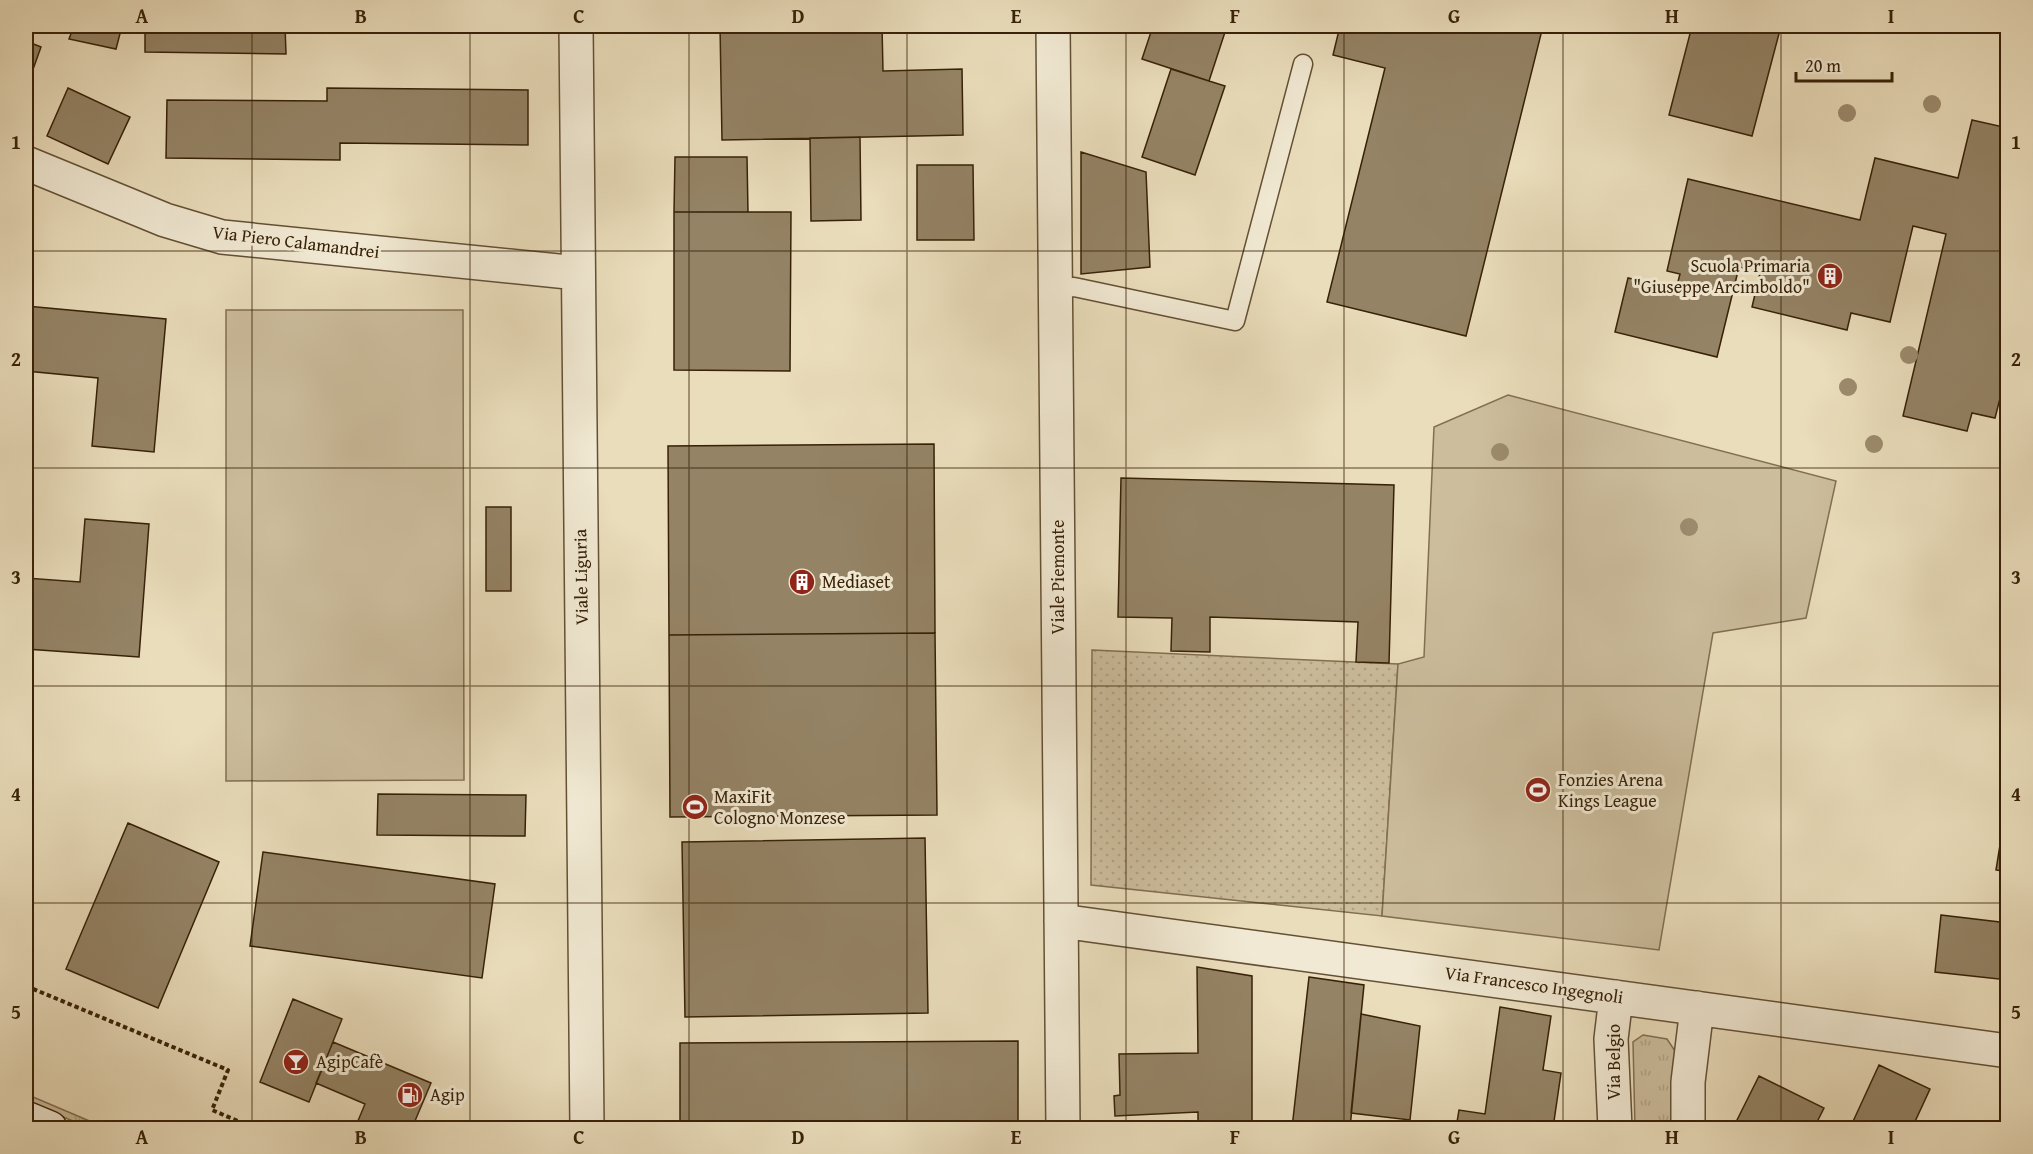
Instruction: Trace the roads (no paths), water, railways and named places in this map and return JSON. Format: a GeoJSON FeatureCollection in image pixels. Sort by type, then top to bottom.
{"type":"FeatureCollection","features":[{"type":"Feature","properties":{"kind":"street","name":"Viale Liguria"},"geometry":{"type":"LineString","coordinates":[[576,26],[587,1128]]}},
{"type":"Feature","properties":{"kind":"street","name":"Viale Piemonte"},"geometry":{"type":"LineString","coordinates":[[1053,26],[1063,1128]]}},
{"type":"Feature","properties":{"kind":"street","name":"Via Piero Calamandrei"},"geometry":{"type":"LineString","coordinates":[[26,163],[165,220],[222,237],[578,273]]}},
{"type":"Feature","properties":{"kind":"street","name":"Via Francesco Ingegnoli"},"geometry":{"type":"LineString","coordinates":[[1061,921],[2007,1052]]}},
{"type":"Feature","properties":{"kind":"street","name":"Via Belgio"},"geometry":{"type":"LineString","coordinates":[[1615,1128],[1611,1039],[1616,997]]}},
{"type":"Feature","properties":{"kind":"street"},"geometry":{"type":"LineString","coordinates":[[1688,1128],[1688,1082],[1697,1008]]}},
{"type":"Feature","properties":{"kind":"street"},"geometry":{"type":"LineString","coordinates":[[26,1118],[50,1128]]}},
{"type":"Feature","properties":{"kind":"lane"},"geometry":{"type":"LineString","coordinates":[[1056,288],[1074,287],[1235,321],[1303,64]]}},
{"type":"Feature","properties":{"kind":"place","name":"Scuola Primaria \"Giuseppe Arcimboldo\""},"geometry":{"type":"Point","coordinates":[1830,276]}},
{"type":"Feature","properties":{"kind":"place","name":"Mediaset"},"geometry":{"type":"Point","coordinates":[802,582]}},
{"type":"Feature","properties":{"kind":"place","name":"Fonzies Arena Kings League"},"geometry":{"type":"Point","coordinates":[1538,790]}},
{"type":"Feature","properties":{"kind":"place","name":"MaxiFit Cologno Monzese"},"geometry":{"type":"Point","coordinates":[695,807]}},
{"type":"Feature","properties":{"kind":"place","name":"AgipCafè"},"geometry":{"type":"Point","coordinates":[296,1062]}},
{"type":"Feature","properties":{"kind":"place","name":"Agip"},"geometry":{"type":"Point","coordinates":[410,1095]}}]}
